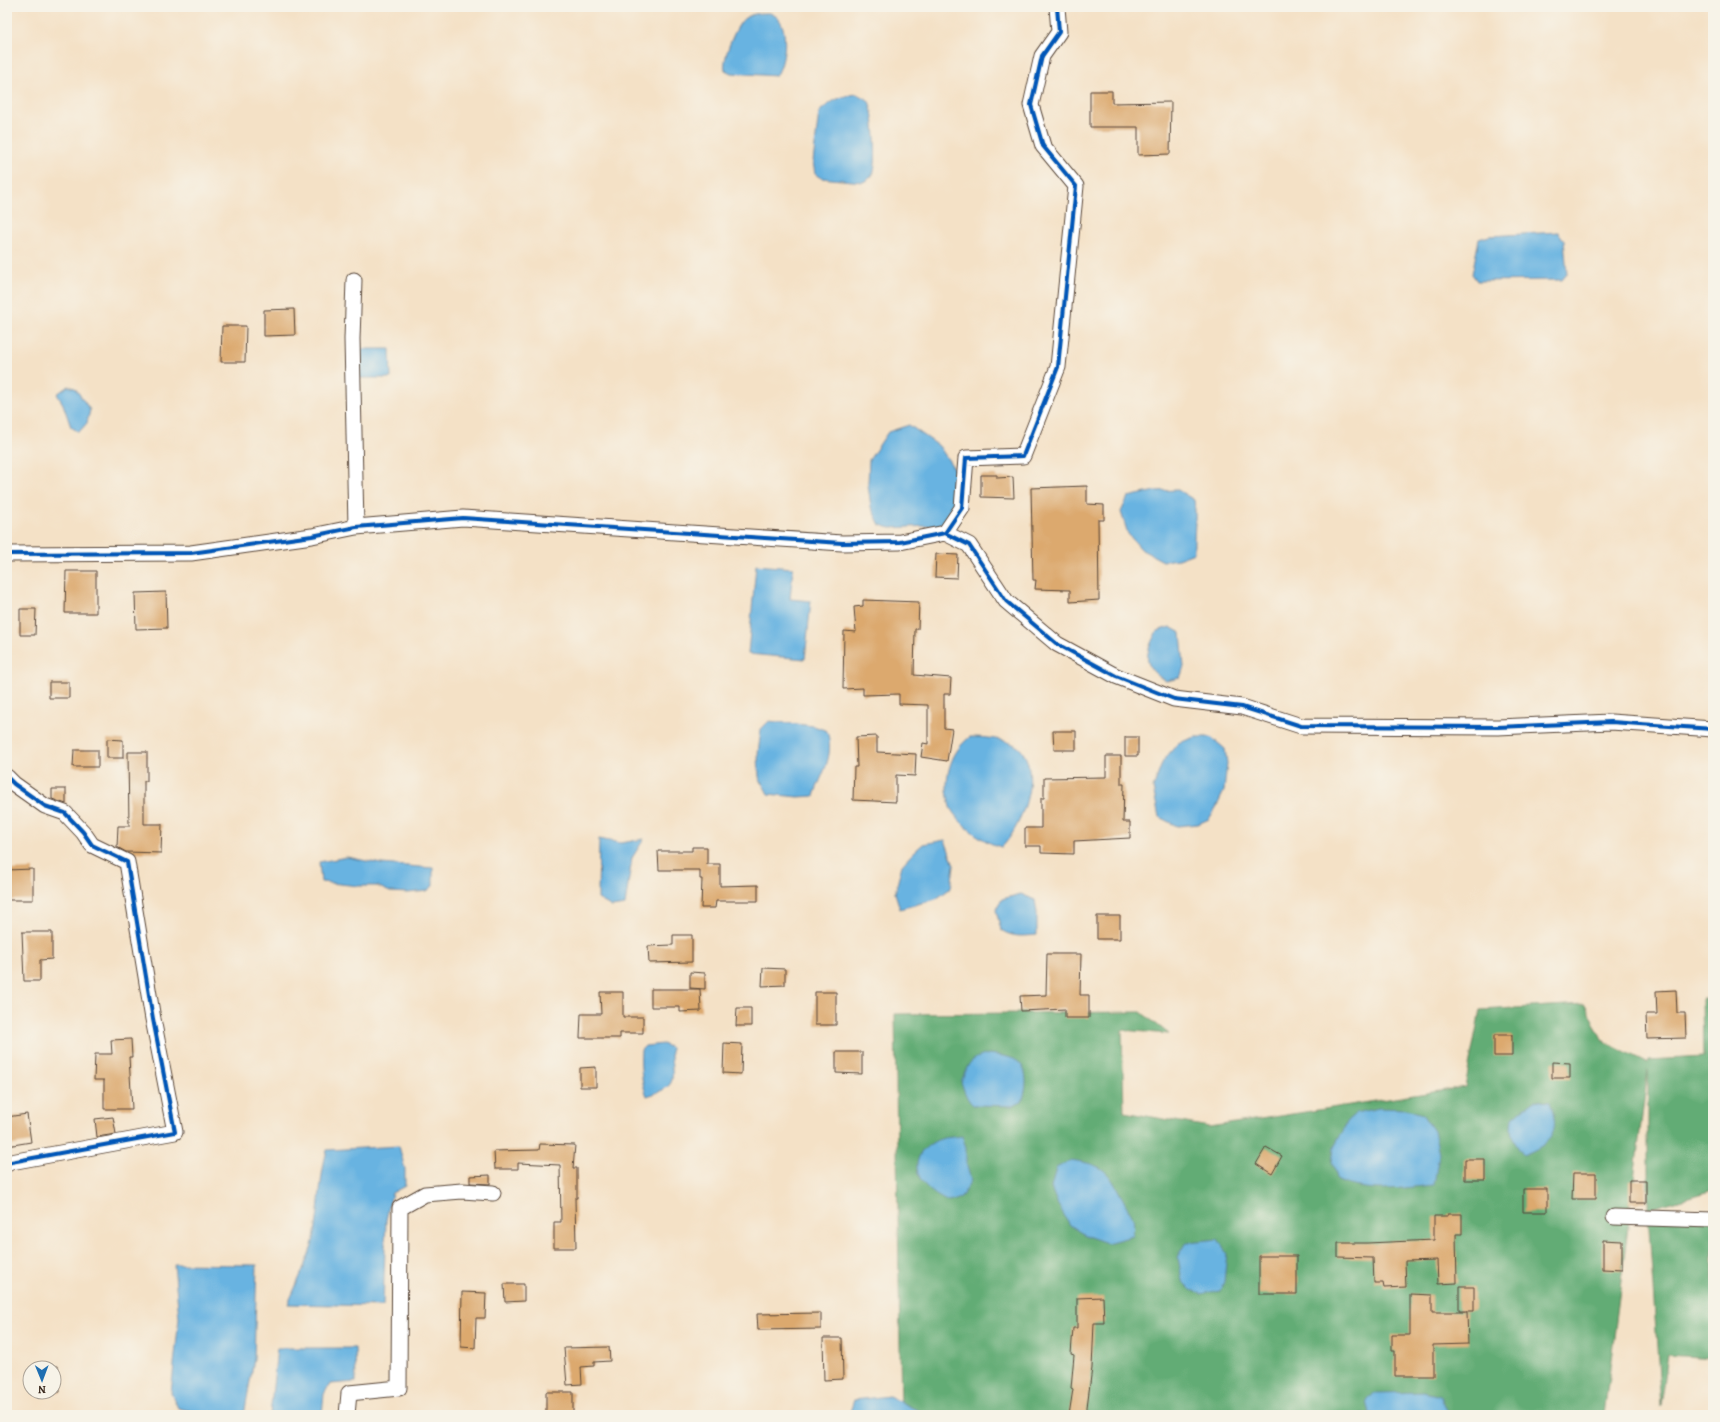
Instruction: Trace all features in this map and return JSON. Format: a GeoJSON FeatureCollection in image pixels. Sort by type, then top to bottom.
{"type":"FeatureCollection","features":[{"type":"Feature","properties":{"kind":"street"},"geometry":{"type":"LineString","coordinates":[[945,533],[962,508],[966,458],[1023,456],[1058,366],[1076,186],[1044,146],[1031,105],[1042,56],[1059,32],[1057,7]]}},
{"type":"Feature","properties":{"kind":"street"},"geometry":{"type":"LineString","coordinates":[[354,280],[352,339],[356,527]]}},
{"type":"Feature","properties":{"kind":"street"},"geometry":{"type":"LineString","coordinates":[[7,554],[191,553],[312,536],[356,527],[463,518],[842,543],[900,542],[945,533],[969,545],[1006,601],[1057,644],[1116,676],[1174,699],[1242,707],[1301,726],[1498,727],[1611,722],[1713,729]]}},
{"type":"Feature","properties":{"kind":"street"},"geometry":{"type":"LineString","coordinates":[[7,777],[14,784],[45,806],[65,812],[92,844],[127,862],[153,1019],[175,1132],[11,1162],[7,1164]]}},
{"type":"Feature","properties":{"kind":"street"},"geometry":{"type":"LineString","coordinates":[[347,1415],[348,1393],[399,1388],[400,1208],[425,1194],[462,1191],[492,1193]]}},
{"type":"Feature","properties":{"kind":"street"},"geometry":{"type":"LineString","coordinates":[[1614,1217],[1713,1220]]}},
{"type":"Feature","properties":{"kind":"green space"},"geometry":{"type":"Polygon","coordinates":[[[1702,999],[1713,999],[1713,1190],[1648,1209],[1648,1069],[1604,1415],[901,1415],[895,1014],[1141,1012],[1169,1034],[1122,1030],[1124,1112],[1209,1127],[1465,1087],[1480,1010],[1585,1004],[1602,1040],[1648,1063],[1649,1060],[1703,1057],[1702,999]]]}},
{"type":"Feature","properties":{"kind":"green space"},"geometry":{"type":"Polygon","coordinates":[[[1648,1213],[1713,1222],[1713,1358],[1668,1355],[1661,1407],[1648,1213]]]}},
{"type":"Feature","properties":{"kind":"water"},"geometry":{"type":"Polygon","coordinates":[[[770,13],[778,18],[781,23],[785,38],[782,64],[776,76],[731,73],[725,70],[730,42],[741,22],[751,15],[770,13]]]}},
{"type":"Feature","properties":{"kind":"water"},"geometry":{"type":"Polygon","coordinates":[[[857,94],[868,100],[872,114],[875,149],[875,169],[873,174],[870,178],[863,182],[821,178],[815,174],[813,162],[819,112],[836,100],[857,94]]]}},
{"type":"Feature","properties":{"kind":"water"},"geometry":{"type":"Polygon","coordinates":[[[1558,232],[1564,240],[1567,274],[1562,280],[1477,281],[1472,274],[1479,239],[1489,236],[1558,232]]]}},
{"type":"Feature","properties":{"kind":"water"},"geometry":{"type":"Polygon","coordinates":[[[359,349],[390,349],[391,378],[359,378],[359,349]]]}},
{"type":"Feature","properties":{"kind":"water"},"geometry":{"type":"Polygon","coordinates":[[[68,386],[75,388],[90,410],[87,423],[79,432],[71,427],[63,404],[57,394],[68,386]]]}},
{"type":"Feature","properties":{"kind":"water"},"geometry":{"type":"Polygon","coordinates":[[[909,425],[939,446],[957,473],[954,502],[945,525],[891,528],[880,525],[871,507],[868,485],[869,460],[888,432],[909,425]]]}},
{"type":"Feature","properties":{"kind":"water"},"geometry":{"type":"Polygon","coordinates":[[[1178,490],[1194,500],[1194,553],[1178,559],[1163,561],[1142,550],[1128,534],[1121,512],[1128,497],[1155,491],[1178,490]]]}},
{"type":"Feature","properties":{"kind":"water"},"geometry":{"type":"Polygon","coordinates":[[[756,565],[793,568],[790,599],[811,601],[805,659],[748,654],[756,565]]]}},
{"type":"Feature","properties":{"kind":"water"},"geometry":{"type":"Polygon","coordinates":[[[1170,627],[1181,633],[1184,667],[1180,678],[1166,681],[1152,670],[1149,665],[1148,653],[1157,631],[1170,627]]]}},
{"type":"Feature","properties":{"kind":"water"},"geometry":{"type":"Polygon","coordinates":[[[769,721],[814,726],[827,731],[829,740],[829,757],[814,796],[798,797],[768,794],[759,777],[758,754],[761,729],[769,721]]]}},
{"type":"Feature","properties":{"kind":"water"},"geometry":{"type":"Polygon","coordinates":[[[970,737],[990,738],[1006,741],[1018,747],[1022,751],[1027,762],[1030,774],[1029,788],[1022,815],[1016,827],[1002,847],[988,842],[966,827],[955,815],[950,806],[947,789],[948,772],[958,749],[970,737]]]}},
{"type":"Feature","properties":{"kind":"water"},"geometry":{"type":"Polygon","coordinates":[[[1196,737],[1211,737],[1225,749],[1227,763],[1224,791],[1209,819],[1198,824],[1177,826],[1159,817],[1153,788],[1163,761],[1178,743],[1196,737]]]}},
{"type":"Feature","properties":{"kind":"water"},"geometry":{"type":"Polygon","coordinates":[[[599,839],[621,843],[644,839],[632,858],[625,905],[612,907],[598,899],[599,839]]]}},
{"type":"Feature","properties":{"kind":"water"},"geometry":{"type":"Polygon","coordinates":[[[945,840],[954,865],[951,888],[936,899],[900,909],[895,893],[902,865],[923,844],[945,840]]]}},
{"type":"Feature","properties":{"kind":"water"},"geometry":{"type":"Polygon","coordinates":[[[347,857],[381,864],[433,868],[433,886],[427,891],[408,893],[390,892],[377,886],[359,886],[321,882],[319,862],[347,857]]]}},
{"type":"Feature","properties":{"kind":"water"},"geometry":{"type":"Polygon","coordinates":[[[1021,894],[1035,900],[1037,913],[1037,935],[1014,935],[1005,933],[1001,930],[996,910],[1002,899],[1021,894]]]}},
{"type":"Feature","properties":{"kind":"water"},"geometry":{"type":"Polygon","coordinates":[[[663,1044],[671,1048],[672,1079],[666,1088],[647,1096],[641,1073],[641,1050],[645,1046],[663,1044]]]}},
{"type":"Feature","properties":{"kind":"water"},"geometry":{"type":"Polygon","coordinates":[[[989,1054],[1014,1059],[1023,1067],[1026,1084],[1022,1102],[1013,1106],[973,1105],[969,1100],[961,1082],[966,1070],[973,1060],[989,1054]]]}},
{"type":"Feature","properties":{"kind":"water"},"geometry":{"type":"Polygon","coordinates":[[[1534,1100],[1550,1102],[1553,1112],[1554,1129],[1552,1136],[1547,1141],[1533,1151],[1523,1155],[1513,1137],[1511,1128],[1512,1117],[1534,1100]]]}},
{"type":"Feature","properties":{"kind":"water"},"geometry":{"type":"Polygon","coordinates":[[[1379,1108],[1407,1109],[1422,1114],[1434,1131],[1439,1154],[1434,1185],[1374,1189],[1362,1188],[1338,1181],[1332,1162],[1334,1147],[1347,1121],[1356,1113],[1379,1108]]]}},
{"type":"Feature","properties":{"kind":"water"},"geometry":{"type":"Polygon","coordinates":[[[962,1136],[966,1147],[966,1163],[971,1180],[961,1198],[949,1202],[935,1194],[923,1183],[917,1169],[917,1161],[923,1150],[934,1142],[944,1138],[962,1136]]]}},
{"type":"Feature","properties":{"kind":"water"},"geometry":{"type":"Polygon","coordinates":[[[399,1146],[405,1169],[405,1186],[392,1193],[386,1220],[383,1306],[288,1304],[312,1246],[322,1172],[327,1150],[399,1146]]]}},
{"type":"Feature","properties":{"kind":"water"},"geometry":{"type":"Polygon","coordinates":[[[1071,1160],[1092,1164],[1105,1171],[1119,1191],[1133,1217],[1133,1236],[1107,1243],[1087,1236],[1070,1225],[1058,1205],[1051,1188],[1056,1168],[1071,1160]]]}},
{"type":"Feature","properties":{"kind":"water"},"geometry":{"type":"Polygon","coordinates":[[[1218,1239],[1227,1254],[1224,1282],[1220,1291],[1201,1294],[1191,1290],[1182,1281],[1178,1257],[1187,1242],[1218,1239]]]}},
{"type":"Feature","properties":{"kind":"water"},"geometry":{"type":"Polygon","coordinates":[[[174,1264],[257,1265],[254,1359],[244,1415],[204,1414],[178,1408],[171,1393],[179,1318],[174,1264]]]}},
{"type":"Feature","properties":{"kind":"water"},"geometry":{"type":"Polygon","coordinates":[[[277,1348],[355,1348],[356,1382],[330,1384],[324,1394],[322,1415],[270,1415],[277,1348]]]}},
{"type":"Feature","properties":{"kind":"water"},"geometry":{"type":"Polygon","coordinates":[[[1423,1392],[1442,1396],[1450,1415],[1370,1415],[1367,1401],[1374,1393],[1423,1392]]]}},
{"type":"Feature","properties":{"kind":"water"},"geometry":{"type":"Polygon","coordinates":[[[889,1396],[927,1415],[849,1415],[854,1400],[889,1396]]]}},
{"type":"Feature","properties":{"kind":"building"},"geometry":{"type":"Polygon","coordinates":[[[1090,91],[1112,91],[1112,103],[1171,102],[1170,154],[1138,155],[1138,127],[1090,127],[1090,91]]]}},
{"type":"Feature","properties":{"kind":"building"},"geometry":{"type":"Polygon","coordinates":[[[294,309],[295,335],[264,336],[264,310],[294,309]]]}},
{"type":"Feature","properties":{"kind":"building"},"geometry":{"type":"Polygon","coordinates":[[[222,326],[246,326],[245,362],[221,362],[222,326]]]}},
{"type":"Feature","properties":{"kind":"building"},"geometry":{"type":"Polygon","coordinates":[[[981,475],[997,475],[997,478],[1013,477],[1014,498],[981,497],[981,475]]]}},
{"type":"Feature","properties":{"kind":"building"},"geometry":{"type":"Polygon","coordinates":[[[1087,486],[1087,504],[1104,505],[1104,520],[1098,520],[1099,600],[1070,602],[1070,590],[1035,589],[1036,580],[1033,580],[1031,488],[1087,486]]]}},
{"type":"Feature","properties":{"kind":"building"},"geometry":{"type":"Polygon","coordinates":[[[936,554],[958,555],[957,578],[935,577],[936,554]]]}},
{"type":"Feature","properties":{"kind":"building"},"geometry":{"type":"Polygon","coordinates":[[[66,571],[96,571],[96,613],[65,613],[66,571]]]}},
{"type":"Feature","properties":{"kind":"building"},"geometry":{"type":"Polygon","coordinates":[[[166,592],[167,628],[136,629],[135,593],[166,592]]]}},
{"type":"Feature","properties":{"kind":"building"},"geometry":{"type":"Polygon","coordinates":[[[863,600],[919,602],[918,629],[915,629],[914,675],[951,678],[950,694],[944,694],[944,728],[952,729],[947,761],[921,757],[923,743],[928,744],[928,705],[899,704],[899,694],[863,695],[863,688],[843,689],[844,631],[856,632],[854,607],[863,606],[863,600]]]}},
{"type":"Feature","properties":{"kind":"building"},"geometry":{"type":"Polygon","coordinates":[[[20,609],[36,609],[35,635],[20,635],[20,609]]]}},
{"type":"Feature","properties":{"kind":"building"},"geometry":{"type":"Polygon","coordinates":[[[49,682],[69,682],[69,698],[49,698],[49,682]]]}},
{"type":"Feature","properties":{"kind":"building"},"geometry":{"type":"Polygon","coordinates":[[[1053,731],[1076,731],[1076,750],[1054,750],[1053,731]]]}},
{"type":"Feature","properties":{"kind":"building"},"geometry":{"type":"Polygon","coordinates":[[[877,736],[877,752],[916,754],[915,776],[896,775],[896,802],[853,800],[854,767],[857,767],[856,737],[877,736]]]}},
{"type":"Feature","properties":{"kind":"building"},"geometry":{"type":"Polygon","coordinates":[[[1125,737],[1138,737],[1138,756],[1125,756],[1125,737]]]}},
{"type":"Feature","properties":{"kind":"building"},"geometry":{"type":"Polygon","coordinates":[[[107,739],[123,740],[123,758],[107,758],[107,739]]]}},
{"type":"Feature","properties":{"kind":"building"},"geometry":{"type":"Polygon","coordinates":[[[74,750],[98,750],[98,767],[73,767],[74,750]]]}},
{"type":"Feature","properties":{"kind":"building"},"geometry":{"type":"Polygon","coordinates":[[[128,752],[147,752],[147,781],[144,781],[144,824],[162,824],[161,853],[126,852],[117,847],[118,826],[129,826],[128,752]]]}},
{"type":"Feature","properties":{"kind":"building"},"geometry":{"type":"Polygon","coordinates":[[[1106,756],[1121,756],[1121,784],[1124,784],[1123,822],[1130,822],[1130,838],[1074,841],[1074,854],[1041,853],[1041,846],[1025,846],[1025,828],[1041,828],[1041,798],[1044,798],[1044,778],[1106,777],[1106,756]]]}},
{"type":"Feature","properties":{"kind":"building"},"geometry":{"type":"Polygon","coordinates":[[[52,789],[66,789],[66,804],[52,799],[52,789]]]}},
{"type":"Feature","properties":{"kind":"building"},"geometry":{"type":"Polygon","coordinates":[[[692,847],[707,847],[707,864],[720,864],[720,886],[758,885],[758,901],[716,901],[715,908],[701,908],[702,879],[700,879],[700,870],[659,870],[658,851],[692,851],[692,847]]]}},
{"type":"Feature","properties":{"kind":"building"},"geometry":{"type":"Polygon","coordinates":[[[33,869],[33,900],[7,900],[7,870],[33,869]]]}},
{"type":"Feature","properties":{"kind":"building"},"geometry":{"type":"Polygon","coordinates":[[[1097,916],[1120,916],[1120,939],[1097,939],[1097,916]]]}},
{"type":"Feature","properties":{"kind":"building"},"geometry":{"type":"Polygon","coordinates":[[[22,932],[52,932],[52,959],[40,960],[40,981],[24,981],[22,932]]]}},
{"type":"Feature","properties":{"kind":"building"},"geometry":{"type":"Polygon","coordinates":[[[673,935],[692,935],[692,962],[649,963],[648,946],[673,945],[673,935]]]}},
{"type":"Feature","properties":{"kind":"building"},"geometry":{"type":"Polygon","coordinates":[[[1047,954],[1081,954],[1080,995],[1089,995],[1089,1018],[1065,1018],[1065,1009],[1021,1011],[1020,996],[1046,995],[1047,954]]]}},
{"type":"Feature","properties":{"kind":"building"},"geometry":{"type":"Polygon","coordinates":[[[763,968],[785,969],[785,985],[762,986],[763,968]]]}},
{"type":"Feature","properties":{"kind":"building"},"geometry":{"type":"Polygon","coordinates":[[[690,972],[705,973],[705,989],[690,988],[690,972]]]}},
{"type":"Feature","properties":{"kind":"building"},"geometry":{"type":"Polygon","coordinates":[[[651,989],[700,989],[701,1011],[680,1012],[680,1007],[651,1007],[651,989]]]}},
{"type":"Feature","properties":{"kind":"building"},"geometry":{"type":"Polygon","coordinates":[[[1676,990],[1677,1013],[1685,1013],[1686,1038],[1647,1039],[1646,1014],[1657,1014],[1656,991],[1676,990]]]}},
{"type":"Feature","properties":{"kind":"building"},"geometry":{"type":"Polygon","coordinates":[[[600,992],[623,992],[623,1017],[643,1017],[643,1033],[620,1033],[620,1038],[580,1038],[581,1014],[601,1014],[600,992]]]}},
{"type":"Feature","properties":{"kind":"building"},"geometry":{"type":"Polygon","coordinates":[[[815,992],[836,992],[836,1025],[815,1025],[815,992]]]}},
{"type":"Feature","properties":{"kind":"building"},"geometry":{"type":"Polygon","coordinates":[[[737,1008],[751,1008],[751,1026],[736,1026],[737,1008]]]}},
{"type":"Feature","properties":{"kind":"building"},"geometry":{"type":"Polygon","coordinates":[[[1494,1035],[1512,1035],[1512,1056],[1494,1056],[1494,1035]]]}},
{"type":"Feature","properties":{"kind":"building"},"geometry":{"type":"Polygon","coordinates":[[[131,1039],[132,1057],[129,1057],[132,1109],[104,1109],[104,1080],[94,1080],[95,1054],[112,1054],[111,1040],[131,1039]]]}},
{"type":"Feature","properties":{"kind":"building"},"geometry":{"type":"Polygon","coordinates":[[[724,1043],[742,1044],[741,1074],[723,1073],[724,1043]]]}},
{"type":"Feature","properties":{"kind":"building"},"geometry":{"type":"Polygon","coordinates":[[[836,1052],[862,1052],[862,1074],[836,1073],[836,1052]]]}},
{"type":"Feature","properties":{"kind":"building"},"geometry":{"type":"Polygon","coordinates":[[[1552,1062],[1570,1063],[1570,1078],[1552,1078],[1552,1062]]]}},
{"type":"Feature","properties":{"kind":"building"},"geometry":{"type":"Polygon","coordinates":[[[596,1067],[596,1087],[580,1087],[580,1068],[596,1067]]]}},
{"type":"Feature","properties":{"kind":"building"},"geometry":{"type":"Polygon","coordinates":[[[27,1114],[31,1142],[7,1146],[7,1117],[27,1114]]]}},
{"type":"Feature","properties":{"kind":"building"},"geometry":{"type":"Polygon","coordinates":[[[113,1117],[116,1134],[97,1137],[95,1119],[113,1117]]]}},
{"type":"Feature","properties":{"kind":"building"},"geometry":{"type":"Polygon","coordinates":[[[540,1144],[575,1145],[573,1168],[577,1168],[577,1198],[575,1198],[576,1248],[554,1248],[554,1222],[561,1222],[560,1165],[518,1163],[518,1169],[495,1169],[494,1151],[539,1150],[540,1144]]]}},
{"type":"Feature","properties":{"kind":"building"},"geometry":{"type":"Polygon","coordinates":[[[1266,1147],[1282,1156],[1272,1174],[1256,1164],[1266,1147]]]}},
{"type":"Feature","properties":{"kind":"building"},"geometry":{"type":"Polygon","coordinates":[[[1465,1159],[1485,1159],[1485,1180],[1465,1180],[1465,1159]]]}},
{"type":"Feature","properties":{"kind":"building"},"geometry":{"type":"Polygon","coordinates":[[[1573,1173],[1596,1173],[1596,1199],[1572,1199],[1573,1173]]]}},
{"type":"Feature","properties":{"kind":"building"},"geometry":{"type":"Polygon","coordinates":[[[490,1175],[490,1184],[470,1183],[470,1176],[490,1175]]]}},
{"type":"Feature","properties":{"kind":"building"},"geometry":{"type":"Polygon","coordinates":[[[1629,1180],[1646,1180],[1646,1203],[1629,1203],[1629,1180]]]}},
{"type":"Feature","properties":{"kind":"building"},"geometry":{"type":"Polygon","coordinates":[[[1523,1189],[1547,1189],[1547,1212],[1523,1212],[1523,1189]]]}},
{"type":"Feature","properties":{"kind":"building"},"geometry":{"type":"Polygon","coordinates":[[[1448,1214],[1462,1214],[1462,1234],[1456,1234],[1457,1283],[1438,1284],[1437,1260],[1405,1261],[1406,1287],[1384,1288],[1383,1283],[1374,1283],[1373,1258],[1338,1257],[1338,1243],[1434,1240],[1434,1216],[1448,1216],[1448,1214]]]}},
{"type":"Feature","properties":{"kind":"building"},"geometry":{"type":"Polygon","coordinates":[[[1603,1240],[1622,1241],[1622,1270],[1603,1269],[1603,1240]]]}},
{"type":"Feature","properties":{"kind":"building"},"geometry":{"type":"Polygon","coordinates":[[[1259,1256],[1297,1256],[1297,1294],[1259,1294],[1259,1256]]]}},
{"type":"Feature","properties":{"kind":"building"},"geometry":{"type":"Polygon","coordinates":[[[504,1284],[524,1284],[524,1301],[505,1302],[504,1284]]]}},
{"type":"Feature","properties":{"kind":"building"},"geometry":{"type":"Polygon","coordinates":[[[1459,1287],[1474,1287],[1474,1311],[1459,1311],[1459,1287]]]}},
{"type":"Feature","properties":{"kind":"building"},"geometry":{"type":"Polygon","coordinates":[[[462,1292],[486,1293],[485,1318],[476,1318],[475,1348],[461,1347],[462,1292]]]}},
{"type":"Feature","properties":{"kind":"building"},"geometry":{"type":"Polygon","coordinates":[[[1410,1294],[1432,1295],[1432,1312],[1467,1312],[1468,1344],[1433,1345],[1433,1376],[1395,1376],[1395,1351],[1392,1351],[1392,1335],[1410,1335],[1410,1294]]]}},
{"type":"Feature","properties":{"kind":"building"},"geometry":{"type":"Polygon","coordinates":[[[1103,1297],[1104,1323],[1094,1323],[1092,1368],[1086,1415],[1069,1415],[1073,1389],[1071,1388],[1074,1355],[1071,1354],[1073,1328],[1077,1328],[1077,1298],[1103,1297]]]}},
{"type":"Feature","properties":{"kind":"building"},"geometry":{"type":"Polygon","coordinates":[[[821,1313],[821,1329],[758,1330],[757,1314],[821,1313]]]}},
{"type":"Feature","properties":{"kind":"building"},"geometry":{"type":"Polygon","coordinates":[[[823,1338],[842,1338],[843,1379],[824,1380],[823,1338]]]}},
{"type":"Feature","properties":{"kind":"building"},"geometry":{"type":"Polygon","coordinates":[[[609,1347],[610,1361],[594,1362],[594,1366],[581,1367],[582,1384],[567,1385],[564,1348],[609,1347]]]}},
{"type":"Feature","properties":{"kind":"building"},"geometry":{"type":"Polygon","coordinates":[[[546,1392],[573,1392],[573,1415],[546,1415],[546,1392]]]}},
{"type":"Feature","properties":{"kind":"cycle path"},"geometry":{"type":"LineString","coordinates":[[945,533],[962,508],[966,458],[1023,456],[1058,367],[1076,186],[1043,146],[1031,105],[1042,56],[1059,32],[1057,7]]}},
{"type":"Feature","properties":{"kind":"cycle path"},"geometry":{"type":"LineString","coordinates":[[7,554],[191,553],[312,536],[356,527],[463,518],[842,543],[900,542],[945,533],[969,545],[1006,601],[1057,644],[1116,676],[1174,699],[1242,707],[1301,726],[1498,727],[1611,722],[1713,729]]}},
{"type":"Feature","properties":{"kind":"cycle path"},"geometry":{"type":"LineString","coordinates":[[7,777],[14,784],[45,806],[65,813],[83,832],[92,845],[127,862],[153,1019],[175,1132],[11,1162],[7,1164]]}}]}
